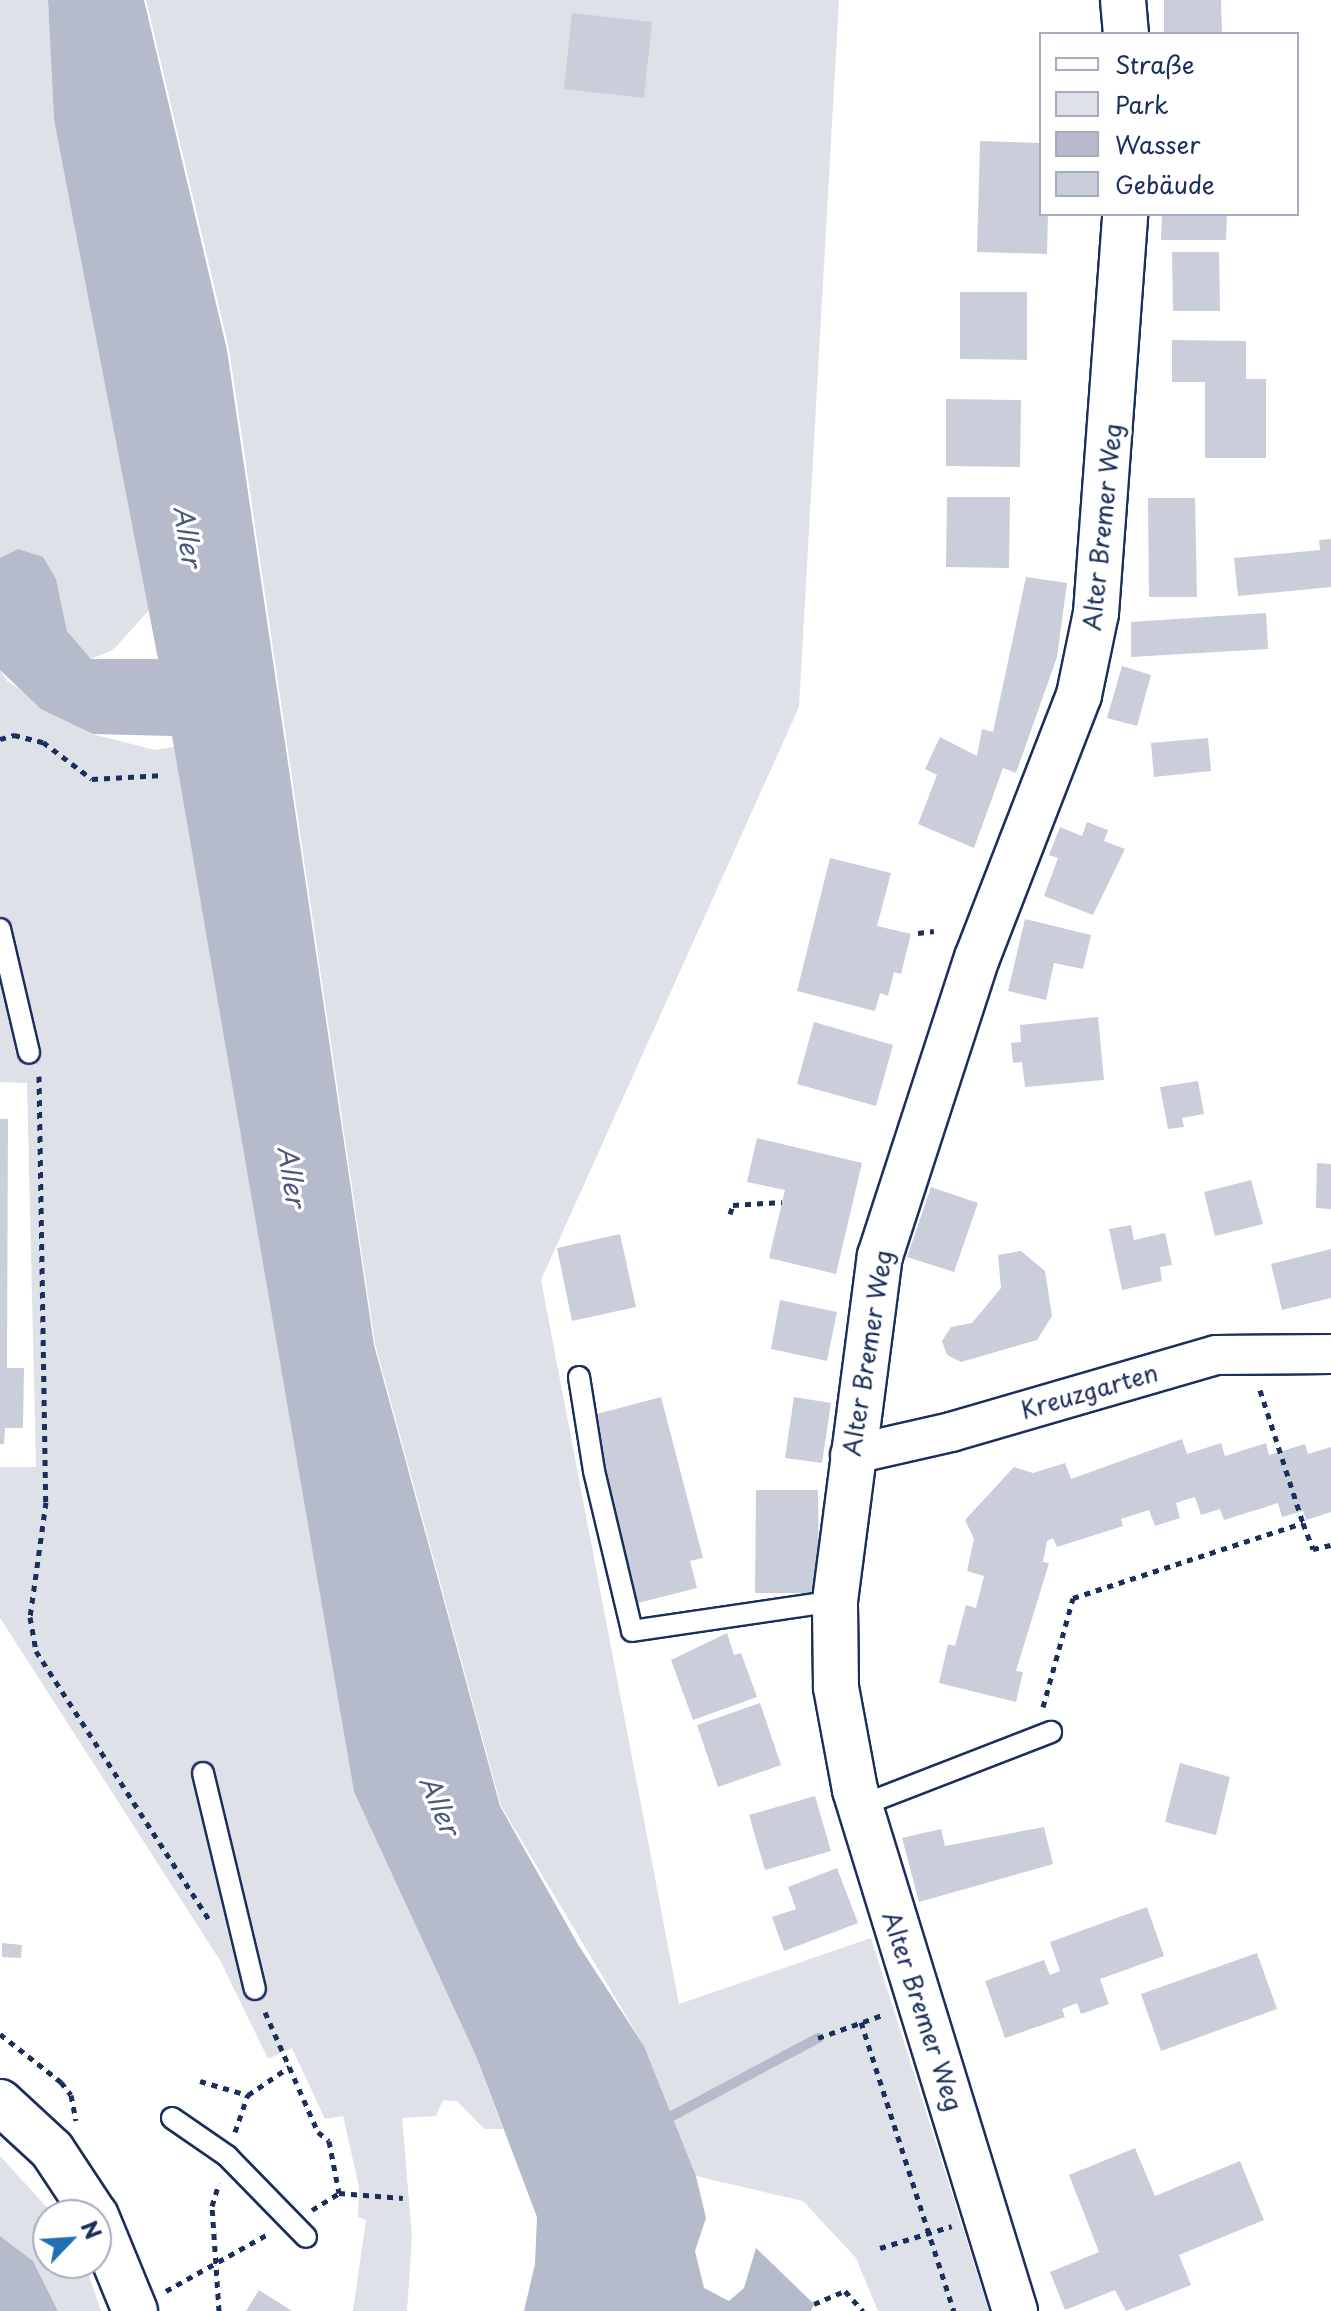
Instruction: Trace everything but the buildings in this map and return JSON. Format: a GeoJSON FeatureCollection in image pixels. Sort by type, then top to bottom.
{"type":"FeatureCollection","features":[{"type":"Feature","properties":{"kind":"street"},"geometry":{"type":"LineString","coordinates":[[1123,0],[1126,32]]}},
{"type":"Feature","properties":{"kind":"street","name":"Alter Bremer Weg"},"geometry":{"type":"LineString","coordinates":[[1015,2311],[860,1806],[836,1687],[835,1601],[850,1455],[880,1256],[977,958],[1079,695],[1096,613],[1125,216]]}},
{"type":"Feature","properties":{"kind":"street","name":"Kreuzgarten"},"geometry":{"type":"LineString","coordinates":[[850,1455],[951,1432],[1216,1355],[1331,1354]]}},
{"type":"Feature","properties":{"kind":"street"},"geometry":{"type":"LineString","coordinates":[[0,2102],[52,2150],[85,2199]]}},
{"type":"Feature","properties":{"kind":"street"},"geometry":{"type":"LineString","coordinates":[[112,2244],[146,2304]]}},
{"type":"Feature","properties":{"kind":"lane"},"geometry":{"type":"LineString","coordinates":[[0,929],[29,1053]]}},
{"type":"Feature","properties":{"kind":"lane"},"geometry":{"type":"LineString","coordinates":[[579,1377],[594,1471],[632,1631],[835,1601]]}},
{"type":"Feature","properties":{"kind":"lane"},"geometry":{"type":"LineString","coordinates":[[860,1806],[1043,1735]]}},
{"type":"Feature","properties":{"kind":"lane"},"geometry":{"type":"LineString","coordinates":[[203,1773],[255,1989]]}},
{"type":"Feature","properties":{"kind":"lane"},"geometry":{"type":"LineString","coordinates":[[172,2118],[227,2156],[298,2230]]}},
{"type":"Feature","properties":{"kind":"path"},"geometry":{"type":"LineString","coordinates":[[0,739],[14,735],[43,742],[92,779],[164,775]]}},
{"type":"Feature","properties":{"kind":"path"},"geometry":{"type":"LineString","coordinates":[[918,933],[934,931]]}},
{"type":"Feature","properties":{"kind":"path"},"geometry":{"type":"LineString","coordinates":[[29,1053],[39,1076],[46,1502],[30,1617],[36,1651],[213,1925]]}},
{"type":"Feature","properties":{"kind":"path"},"geometry":{"type":"LineString","coordinates":[[730,1214],[733,1205],[782,1202]]}},
{"type":"Feature","properties":{"kind":"path"},"geometry":{"type":"LineString","coordinates":[[1260,1390],[1313,1549],[1331,1545]]}},
{"type":"Feature","properties":{"kind":"path"},"geometry":{"type":"LineString","coordinates":[[1043,1735],[1073,1598],[1303,1523]]}},
{"type":"Feature","properties":{"kind":"path"},"geometry":{"type":"LineString","coordinates":[[255,1989],[318,2132],[329,2141],[339,2193]]}},
{"type":"Feature","properties":{"kind":"path"},"geometry":{"type":"LineString","coordinates":[[818,2038],[861,2022],[954,2311]]}},
{"type":"Feature","properties":{"kind":"path"},"geometry":{"type":"LineString","coordinates":[[219,2311],[212,2206],[248,2095],[289,2067]]}},
{"type":"Feature","properties":{"kind":"path"},"geometry":{"type":"LineString","coordinates":[[200,2081],[248,2095]]}},
{"type":"Feature","properties":{"kind":"path"},"geometry":{"type":"LineString","coordinates":[[146,2304],[214,2260],[298,2230],[339,2193],[403,2198]]}},
{"type":"Feature","properties":{"kind":"path"},"geometry":{"type":"LineString","coordinates":[[880,2248],[986,2215]]}},
{"type":"Feature","properties":{"kind":"path"},"geometry":{"type":"LineString","coordinates":[[814,2304],[845,2291],[863,2311]]}},
{"type":"Feature","properties":{"kind":"green space"},"geometry":{"type":"Polygon","coordinates":[[[0,0],[48,0],[54,120],[151,608],[113,650],[91,659],[67,631],[56,579],[18,549],[0,558],[0,0]]]}},
{"type":"Feature","properties":{"kind":"green space"},"geometry":{"type":"Polygon","coordinates":[[[146,0],[839,0],[799,707],[541,1280],[679,2004],[871,1938],[989,2311],[878,2311],[856,2258],[803,2201],[696,2176],[644,2046],[501,1806],[375,1344],[229,349],[146,0]]]}},
{"type":"Feature","properties":{"kind":"green space"},"geometry":{"type":"Polygon","coordinates":[[[0,670],[7,681],[92,734],[155,750],[174,747],[354,1792],[476,2056],[503,2129],[484,2129],[457,2101],[443,2100],[436,2116],[402,2118],[412,2237],[407,2311],[353,2311],[366,2220],[358,2217],[359,2187],[343,2116],[325,2119],[292,2048],[268,2059],[221,1962],[0,1618],[0,1467],[36,1467],[27,1083],[0,1082],[0,670]]]}},
{"type":"Feature","properties":{"kind":"green space"},"geometry":{"type":"Polygon","coordinates":[[[0,2156],[39,2199],[32,2199],[32,2260],[0,2236],[0,2156]]]}},
{"type":"Feature","properties":{"kind":"green space"},"geometry":{"type":"Polygon","coordinates":[[[42,2279],[90,2279],[101,2311],[58,2311],[42,2279]]]}},
{"type":"Feature","properties":{"kind":"water","name":"Aller"},"geometry":{"type":"Polygon","coordinates":[[[48,0],[144,0],[227,350],[374,1345],[500,1806],[579,1946],[644,2046],[696,2176],[706,2218],[695,2251],[704,2288],[729,2301],[744,2288],[756,2248],[814,2304],[811,2311],[524,2311],[535,2264],[537,2217],[476,2056],[354,1792],[172,736],[93,734],[41,709],[0,670],[0,558],[18,549],[43,557],[56,579],[67,631],[91,659],[158,659],[54,120],[48,0]]]}},
{"type":"Feature","properties":{"kind":"water"},"geometry":{"type":"Polygon","coordinates":[[[0,2236],[32,2260],[32,2279],[42,2279],[58,2311],[0,2311],[0,2236]]]}},
{"type":"Feature","properties":{"kind":"waterway"},"geometry":{"type":"LineString","coordinates":[[672,2116],[818,2038]]}}]}
